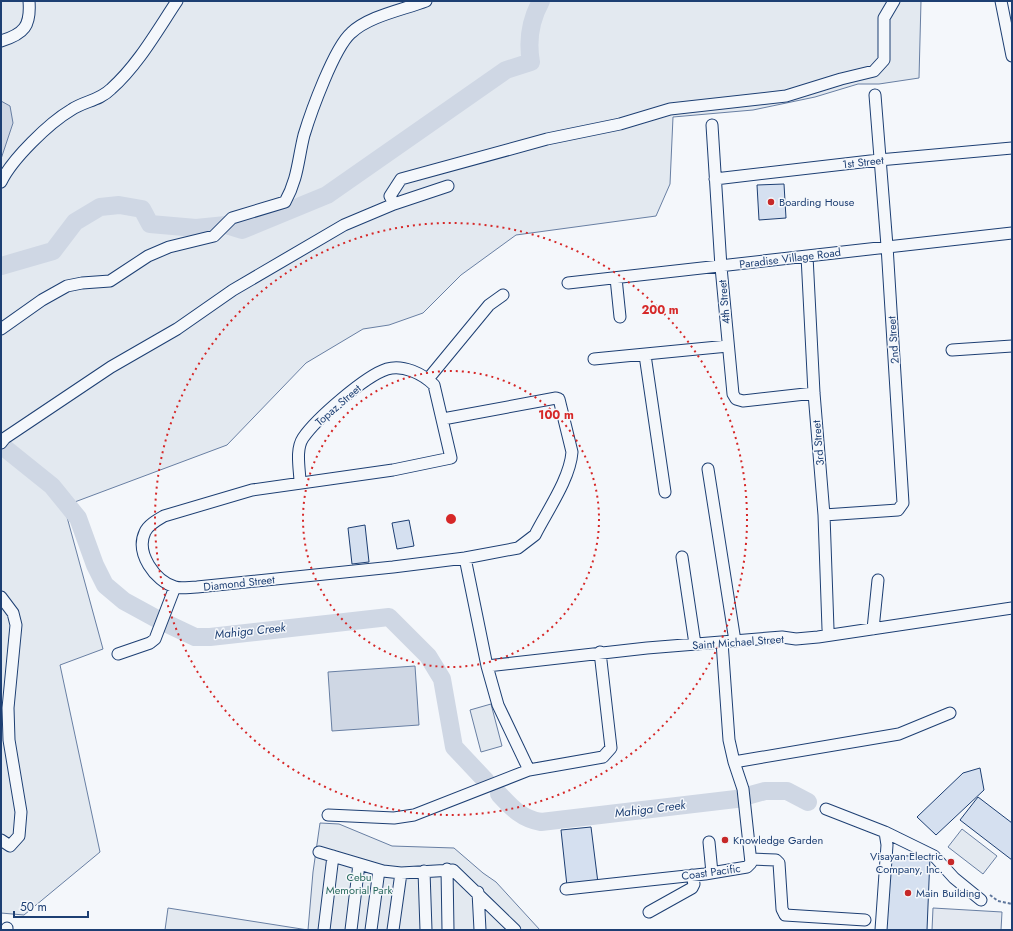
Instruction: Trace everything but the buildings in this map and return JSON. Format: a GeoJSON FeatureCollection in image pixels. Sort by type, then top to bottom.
{"type":"FeatureCollection","features":[{"type":"Feature","properties":{"kind":"street"},"geometry":{"type":"LineString","coordinates":[[1,41],[16,36],[27,27],[30,6],[38,1]]}},
{"type":"Feature","properties":{"kind":"street"},"geometry":{"type":"LineString","coordinates":[[1,182],[16,158],[56,121],[72,109],[98,99],[112,89],[136,60],[178,1]]}},
{"type":"Feature","properties":{"kind":"street"},"geometry":{"type":"LineString","coordinates":[[1,329],[42,300],[67,286],[82,283],[110,281],[148,256],[169,247],[214,236],[232,218],[285,202],[291,192],[299,165],[304,136],[314,108],[341,45],[351,33],[372,19],[426,1]]}},
{"type":"Feature","properties":{"kind":"street"},"geometry":{"type":"LineString","coordinates":[[394,204],[390,196],[394,187],[401,179],[547,139],[620,124],[670,109],[786,96],[840,79],[874,71],[884,60],[884,18],[894,1]]}},
{"type":"Feature","properties":{"kind":"street"},"geometry":{"type":"LineString","coordinates":[[1001,1],[1012,56]]}},
{"type":"Feature","properties":{"kind":"street","name":"2nd Street"},"geometry":{"type":"LineString","coordinates":[[824,515],[898,510],[903,503],[887,246],[875,95]]}},
{"type":"Feature","properties":{"kind":"street","name":"4th Street"},"geometry":{"type":"LineString","coordinates":[[712,125],[721,267],[733,394],[736,399],[743,401],[814,393]]}},
{"type":"Feature","properties":{"kind":"street","name":"1st Street"},"geometry":{"type":"LineString","coordinates":[[715,179],[879,160],[1012,148]]}},
{"type":"Feature","properties":{"kind":"street"},"geometry":{"type":"LineString","coordinates":[[3,440],[111,367],[177,329],[233,290],[344,225],[394,204],[448,186]]}},
{"type":"Feature","properties":{"kind":"street","name":"Paradise Village Road"},"geometry":{"type":"LineString","coordinates":[[568,283],[721,267],[887,246],[1012,233]]}},
{"type":"Feature","properties":{"kind":"street","name":"3rd Street"},"geometry":{"type":"LineString","coordinates":[[807,256],[814,393],[824,515],[828,629]]}},
{"type":"Feature","properties":{"kind":"street"},"geometry":{"type":"LineString","coordinates":[[616,278],[620,317]]}},
{"type":"Feature","properties":{"kind":"street"},"geometry":{"type":"LineString","coordinates":[[118,654],[150,643],[155,639],[160,631],[175,587],[152,571],[145,558],[143,541],[145,531],[154,522],[164,516],[252,490],[449,459],[451,456],[437,392],[434,385],[428,379],[489,305],[503,295]]}},
{"type":"Feature","properties":{"kind":"street"},"geometry":{"type":"LineString","coordinates":[[594,359],[728,346]]}},
{"type":"Feature","properties":{"kind":"street"},"geometry":{"type":"LineString","coordinates":[[952,350],[1012,346]]}},
{"type":"Feature","properties":{"kind":"street"},"geometry":{"type":"LineString","coordinates":[[645,355],[665,492]]}},
{"type":"Feature","properties":{"kind":"street","name":"Topaz Street"},"geometry":{"type":"LineString","coordinates":[[300,483],[299,454],[303,438],[345,396],[374,375],[388,369],[400,368],[410,370],[428,379]]}},
{"type":"Feature","properties":{"kind":"street","name":"Diamond Street"},"geometry":{"type":"LineString","coordinates":[[175,587],[197,587],[393,567],[465,558],[518,548],[535,535],[567,472],[571,460],[572,452],[558,398],[442,419]]}},
{"type":"Feature","properties":{"kind":"street"},"geometry":{"type":"LineString","coordinates":[[708,469],[735,641]]}},
{"type":"Feature","properties":{"kind":"street"},"geometry":{"type":"LineString","coordinates":[[682,557],[696,644]]}},
{"type":"Feature","properties":{"kind":"street"},"geometry":{"type":"LineString","coordinates":[[465,558],[487,666],[498,705],[529,770]]}},
{"type":"Feature","properties":{"kind":"street"},"geometry":{"type":"LineString","coordinates":[[873,629],[878,580]]}},
{"type":"Feature","properties":{"kind":"street"},"geometry":{"type":"LineString","coordinates":[[1,597],[13,613],[16,625],[8,708],[9,740],[21,812],[19,836],[10,846],[1,840]]}},
{"type":"Feature","properties":{"kind":"street","name":"Saint Michael Street"},"geometry":{"type":"LineString","coordinates":[[487,666],[600,652],[782,637],[796,640],[1012,608]]}},
{"type":"Feature","properties":{"kind":"street","name":"Coast Pacific"},"geometry":{"type":"LineString","coordinates":[[566,889],[712,873],[746,867],[751,863],[743,789],[734,762],[729,740],[722,642]]}},
{"type":"Feature","properties":{"kind":"street"},"geometry":{"type":"LineString","coordinates":[[328,815],[394,818],[414,815],[529,770],[602,757],[611,748],[600,652]]}},
{"type":"Feature","properties":{"kind":"street"},"geometry":{"type":"LineString","coordinates":[[734,762],[899,734],[950,713]]}},
{"type":"Feature","properties":{"kind":"street"},"geometry":{"type":"LineString","coordinates":[[826,809],[886,832],[934,856],[954,878],[980,900]]}},
{"type":"Feature","properties":{"kind":"street"},"geometry":{"type":"LineString","coordinates":[[881,930],[886,832]]}},
{"type":"Feature","properties":{"kind":"street"},"geometry":{"type":"LineString","coordinates":[[709,842],[712,873]]}},
{"type":"Feature","properties":{"kind":"street"},"geometry":{"type":"LineString","coordinates":[[319,852],[380,870],[401,874],[447,869],[453,870],[478,892],[508,926],[515,930]]}},
{"type":"Feature","properties":{"kind":"street"},"geometry":{"type":"LineString","coordinates":[[324,930],[333,856]]}},
{"type":"Feature","properties":{"kind":"street"},"geometry":{"type":"LineString","coordinates":[[751,859],[776,860],[779,863],[782,909],[785,915],[865,920]]}},
{"type":"Feature","properties":{"kind":"street"},"geometry":{"type":"LineString","coordinates":[[351,930],[359,864]]}},
{"type":"Feature","properties":{"kind":"street"},"geometry":{"type":"LineString","coordinates":[[447,869],[448,930]]}},
{"type":"Feature","properties":{"kind":"street"},"geometry":{"type":"LineString","coordinates":[[371,930],[380,870]]}},
{"type":"Feature","properties":{"kind":"street"},"geometry":{"type":"LineString","coordinates":[[424,871],[426,930]]}},
{"type":"Feature","properties":{"kind":"street"},"geometry":{"type":"LineString","coordinates":[[393,930],[401,874]]}},
{"type":"Feature","properties":{"kind":"street"},"geometry":{"type":"LineString","coordinates":[[649,912],[692,888],[694,884],[692,875]]}},
{"type":"Feature","properties":{"kind":"street"},"geometry":{"type":"LineString","coordinates":[[478,892],[480,930]]}},
{"type":"Feature","properties":{"kind":"green space"},"geometry":{"type":"Polygon","coordinates":[[[1,1],[921,1],[919,78],[879,84],[858,84],[815,97],[753,110],[673,117],[670,184],[656,216],[516,235],[461,275],[423,313],[389,325],[363,329],[306,363],[227,445],[64,506],[103,649],[60,665],[100,852],[24,915],[1,913],[1,1]]]}},
{"type":"Feature","properties":{"kind":"green space"},"geometry":{"type":"Polygon","coordinates":[[[491,704],[502,746],[481,752],[470,710],[491,704]]]}},
{"type":"Feature","properties":{"kind":"green space","name":"Cebu Memorial Park"},"geometry":{"type":"Polygon","coordinates":[[[320,823],[339,824],[392,846],[454,848],[496,882],[540,930],[308,930],[313,872],[320,823]]]}},
{"type":"Feature","properties":{"kind":"green space"},"geometry":{"type":"Polygon","coordinates":[[[962,829],[997,856],[983,874],[948,847],[962,829]]]}},
{"type":"Feature","properties":{"kind":"green space"},"geometry":{"type":"Polygon","coordinates":[[[168,908],[308,930],[165,930],[168,908]]]}},
{"type":"Feature","properties":{"kind":"shaded area"},"geometry":{"type":"Polygon","coordinates":[[[1,101],[10,106],[13,123],[1,159],[1,101]]]}},
{"type":"Feature","properties":{"kind":"shaded area"},"geometry":{"type":"Polygon","coordinates":[[[415,666],[419,725],[332,731],[328,672],[415,666]]]}},
{"type":"Feature","properties":{"kind":"shaded area"},"geometry":{"type":"Polygon","coordinates":[[[933,908],[1002,912],[1001,930],[932,930],[933,908]]]}},
{"type":"Feature","properties":{"kind":"waterway"},"geometry":{"type":"LineString","coordinates":[[1,266],[53,251],[75,222],[100,207],[119,205],[142,209],[150,224],[196,228],[226,225],[242,230],[327,195],[506,70],[531,62],[529,46],[530,31],[534,16],[541,1]]}},
{"type":"Feature","properties":{"kind":"waterway","name":"Mahiga Creek"},"geometry":{"type":"LineString","coordinates":[[1,445],[52,486],[78,518],[95,565],[105,585],[124,601],[195,637],[210,637],[389,617],[428,656],[442,679],[454,747],[486,781]]}},
{"type":"Feature","properties":{"kind":"waterway","name":"Mahiga Creek"},"geometry":{"type":"LineString","coordinates":[[499,794],[523,816],[534,821],[541,822],[736,799],[765,791],[787,791],[808,802]]}},
{"type":"Feature","properties":{"kind":"place","name":"Boarding House"},"geometry":{"type":"Point","coordinates":[771,202]}},
{"type":"Feature","properties":{"kind":"place","name":"Knowledge Garden"},"geometry":{"type":"Point","coordinates":[725,840]}},
{"type":"Feature","properties":{"kind":"place","name":"Visayan Electric Company, Inc."},"geometry":{"type":"Point","coordinates":[951,862]}},
{"type":"Feature","properties":{"kind":"place","name":"Main Building"},"geometry":{"type":"Point","coordinates":[908,893]}}]}
